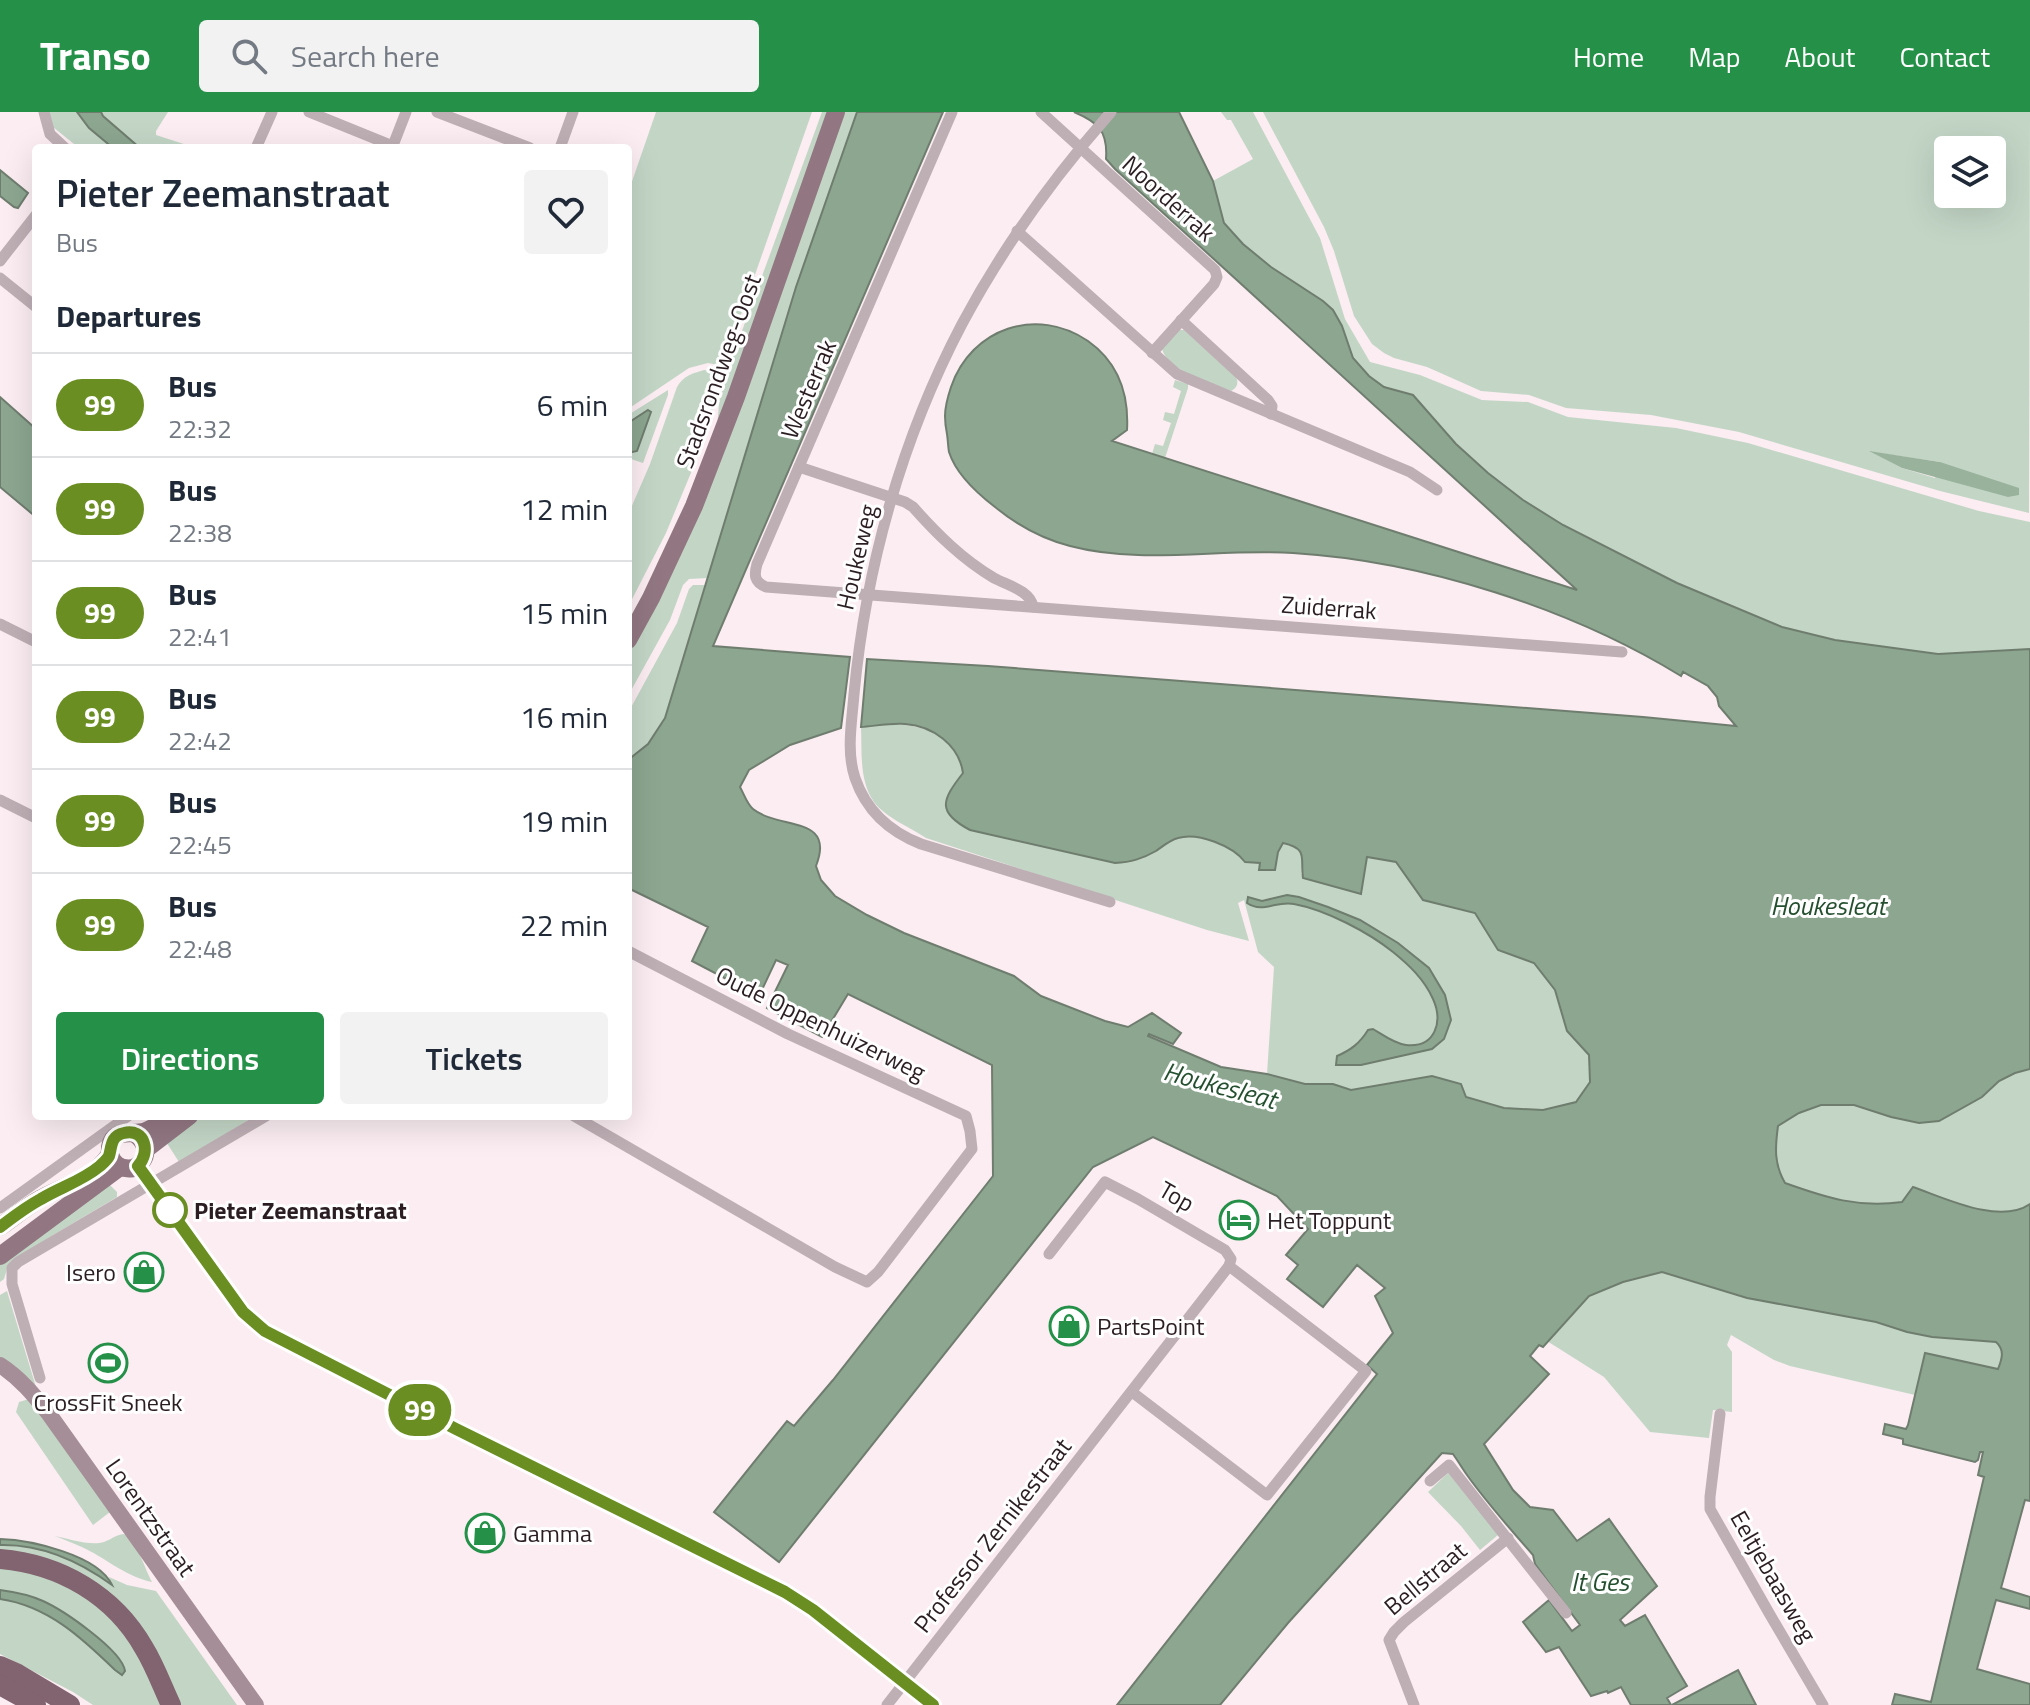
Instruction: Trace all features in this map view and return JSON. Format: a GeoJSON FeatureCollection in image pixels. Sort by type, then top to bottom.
{"type":"FeatureCollection","features":[{"type":"Feature","properties":{"kind":"highway"},"geometry":{"type":"LineString","coordinates":[[0,1559],[55,1571],[86,1586],[110,1604],[143,1645],[171,1705]]}},
{"type":"Feature","properties":{"kind":"highway"},"geometry":{"type":"LineString","coordinates":[[0,1666],[70,1705]]}},
{"type":"Feature","properties":{"kind":"highway"},"geometry":{"type":"LineString","coordinates":[[0,1685],[36,1705]]}},
{"type":"Feature","properties":{"kind":"main road","name":"Stadsrondweg-Oost"},"geometry":{"type":"LineString","coordinates":[[632,633],[699,493],[836,112]]}},
{"type":"Feature","properties":{"kind":"main road"},"geometry":{"type":"LineString","coordinates":[[0,1227],[39,1199],[88,1176],[106,1161],[130,1154],[153,1128],[167,1120]]}},
{"type":"Feature","properties":{"kind":"main road"},"geometry":{"type":"LineString","coordinates":[[0,1256],[130,1154],[183,1120]]}},
{"type":"Feature","properties":{"kind":"street"},"geometry":{"type":"LineString","coordinates":[[44,112],[50,134],[61,144]]}},
{"type":"Feature","properties":{"kind":"street"},"geometry":{"type":"LineString","coordinates":[[258,144],[272,112]]}},
{"type":"Feature","properties":{"kind":"street"},"geometry":{"type":"LineString","coordinates":[[309,112],[385,144]]}},
{"type":"Feature","properties":{"kind":"street"},"geometry":{"type":"LineString","coordinates":[[393,144],[406,112]]}},
{"type":"Feature","properties":{"kind":"street"},"geometry":{"type":"LineString","coordinates":[[437,112],[520,144]]}},
{"type":"Feature","properties":{"kind":"street"},"geometry":{"type":"LineString","coordinates":[[561,144],[573,112]]}},
{"type":"Feature","properties":{"kind":"street","name":"Westerrak"},"geometry":{"type":"LineString","coordinates":[[867,595],[766,587],[755,580],[754,573],[952,112]]}},
{"type":"Feature","properties":{"kind":"street"},"geometry":{"type":"LineString","coordinates":[[1041,112],[1081,147]]}},
{"type":"Feature","properties":{"kind":"street","name":"Houkeweg"},"geometry":{"type":"LineString","coordinates":[[1110,902],[907,838],[884,823],[866,802],[853,770],[850,745],[867,595],[892,498],[918,423],[946,356],[1017,231],[1111,112]]}},
{"type":"Feature","properties":{"kind":"street","name":"Noorderrak"},"geometry":{"type":"LineString","coordinates":[[1081,147],[1215,270],[1217,277],[1214,284],[1152,353]]}},
{"type":"Feature","properties":{"kind":"street"},"geometry":{"type":"LineString","coordinates":[[0,261],[32,220]]}},
{"type":"Feature","properties":{"kind":"street"},"geometry":{"type":"LineString","coordinates":[[1017,231],[1177,374],[1410,472],[1437,490]]}},
{"type":"Feature","properties":{"kind":"street"},"geometry":{"type":"LineString","coordinates":[[0,278],[32,304]]}},
{"type":"Feature","properties":{"kind":"street"},"geometry":{"type":"LineString","coordinates":[[1181,320],[1268,400],[1272,406],[1271,414]]}},
{"type":"Feature","properties":{"kind":"street"},"geometry":{"type":"LineString","coordinates":[[799,467],[905,502],[975,566],[1027,594],[1033,601],[1033,607]]}},
{"type":"Feature","properties":{"kind":"street","name":"Zuiderrak"},"geometry":{"type":"LineString","coordinates":[[867,595],[1622,652]]}},
{"type":"Feature","properties":{"kind":"street"},"geometry":{"type":"LineString","coordinates":[[0,624],[32,640]]}},
{"type":"Feature","properties":{"kind":"street"},"geometry":{"type":"LineString","coordinates":[[0,800],[32,816]]}},
{"type":"Feature","properties":{"kind":"street","name":"Oude Oppenhuizerweg"},"geometry":{"type":"LineString","coordinates":[[581,1120],[835,1267],[867,1282],[878,1272],[972,1149],[966,1116],[788,1034],[632,953]]}},
{"type":"Feature","properties":{"kind":"street"},"geometry":{"type":"LineString","coordinates":[[0,1208],[122,1120]]}},
{"type":"Feature","properties":{"kind":"street"},"geometry":{"type":"LineString","coordinates":[[40,1378],[12,1284],[12,1268],[259,1120]]}},
{"type":"Feature","properties":{"kind":"street"},"geometry":{"type":"LineString","coordinates":[[130,1154],[243,1312],[265,1331],[785,1592],[813,1610],[933,1705]]}},
{"type":"Feature","properties":{"kind":"street","name":"Top"},"geometry":{"type":"LineString","coordinates":[[1049,1254],[1105,1182],[1214,1243],[1229,1255],[1229,1266],[1366,1371],[1267,1495],[1132,1392]]}},
{"type":"Feature","properties":{"kind":"street","name":"Professor Zernikestraat"},"geometry":{"type":"LineString","coordinates":[[887,1705],[1229,1266]]}},
{"type":"Feature","properties":{"kind":"street","name":"Lorentzstraat"},"geometry":{"type":"LineString","coordinates":[[0,1365],[28,1387],[49,1414],[256,1705]]}},
{"type":"Feature","properties":{"kind":"street","name":"Eeltjebaasweg"},"geometry":{"type":"LineString","coordinates":[[1720,1414],[1710,1509],[1823,1705]]}},
{"type":"Feature","properties":{"kind":"street"},"geometry":{"type":"LineString","coordinates":[[1430,1481],[1449,1465],[1566,1613]]}},
{"type":"Feature","properties":{"kind":"street","name":"Bellstraat"},"geometry":{"type":"LineString","coordinates":[[1414,1705],[1389,1640],[1404,1622],[1508,1538]]}},
{"type":"Feature","properties":{"kind":"shaded area"},"geometry":{"type":"Polygon","coordinates":[[[49,112],[77,112],[89,129],[108,144],[74,144],[53,127],[49,112]]]}},
{"type":"Feature","properties":{"kind":"shaded area"},"geometry":{"type":"Polygon","coordinates":[[[101,112],[168,112],[156,135],[184,144],[136,144],[101,112]]]}},
{"type":"Feature","properties":{"kind":"shaded area"},"geometry":{"type":"Polygon","coordinates":[[[656,112],[812,112],[723,366],[708,363],[689,368],[632,406],[632,181],[656,112]]]}},
{"type":"Feature","properties":{"kind":"shaded area"},"geometry":{"type":"Polygon","coordinates":[[[822,112],[830,112],[717,428],[720,391],[822,112]]]}},
{"type":"Feature","properties":{"kind":"shaded area"},"geometry":{"type":"Polygon","coordinates":[[[843,112],[889,112],[780,343],[708,578],[689,579],[683,585],[670,620],[632,689],[632,647],[662,591],[843,112]]]}},
{"type":"Feature","properties":{"kind":"shaded area"},"geometry":{"type":"Polygon","coordinates":[[[1221,112],[1253,112],[1320,238],[1345,319],[1370,362],[1420,375],[1482,400],[1528,402],[1568,417],[1676,428],[1748,443],[1979,511],[2030,522],[2030,649],[1938,654],[1835,640],[1782,627],[1677,583],[1563,525],[1523,500],[1456,444],[1413,395],[1384,387],[1369,376],[1353,358],[1342,326],[1243,244],[1224,223],[1213,181],[1253,159],[1231,120],[1227,120],[1221,112]]]}},
{"type":"Feature","properties":{"kind":"shaded area"},"geometry":{"type":"Polygon","coordinates":[[[1263,112],[2030,112],[2029,513],[1940,491],[1739,432],[1651,415],[1566,408],[1529,395],[1481,391],[1427,367],[1394,358],[1372,344],[1354,316],[1334,251],[1263,112]],[[1872,452],[1902,468],[1935,478],[1940,462],[1872,452]]]}},
{"type":"Feature","properties":{"kind":"shaded area"},"geometry":{"type":"Polygon","coordinates":[[[1178,330],[1184,330],[1236,377],[1235,388],[1231,391],[1201,381],[1173,365],[1162,349],[1178,330]]]}},
{"type":"Feature","properties":{"kind":"shaded area"},"geometry":{"type":"Polygon","coordinates":[[[704,370],[719,372],[714,388],[712,418],[666,533],[632,599],[632,506],[677,387],[692,374],[704,370]]]}},
{"type":"Feature","properties":{"kind":"shaded area"},"geometry":{"type":"Polygon","coordinates":[[[1175,380],[1188,384],[1188,388],[1165,458],[1152,454],[1155,444],[1163,446],[1171,423],[1163,420],[1165,412],[1174,414],[1181,391],[1173,387],[1175,380]]]}},
{"type":"Feature","properties":{"kind":"shaded area"},"geometry":{"type":"Polygon","coordinates":[[[668,390],[643,463],[632,459],[632,448],[648,410],[632,420],[632,412],[668,390]]]}},
{"type":"Feature","properties":{"kind":"shaded area"},"geometry":{"type":"Polygon","coordinates":[[[1869,451],[1940,462],[2019,488],[2019,495],[2008,497],[1902,468],[1869,451]]]}},
{"type":"Feature","properties":{"kind":"shaded area"},"geometry":{"type":"Polygon","coordinates":[[[693,585],[706,585],[665,718],[648,744],[632,757],[632,706],[677,623],[693,585]]]}},
{"type":"Feature","properties":{"kind":"shaded area"},"geometry":{"type":"Polygon","coordinates":[[[887,724],[924,729],[945,740],[959,760],[963,773],[952,787],[1154,852],[1175,838],[1193,836],[1223,845],[1245,862],[1261,863],[1259,870],[1275,870],[1282,843],[1300,853],[1301,874],[1361,894],[1367,857],[1396,862],[1423,900],[1475,913],[1498,950],[1534,963],[1555,990],[1567,1031],[1589,1055],[1590,1082],[1576,1103],[1543,1110],[1504,1108],[1466,1097],[1460,1084],[1432,1076],[1351,1090],[1334,1085],[1305,1084],[1267,1074],[1274,967],[1258,952],[1244,900],[1238,903],[1249,941],[926,838],[879,808],[869,794],[862,766],[861,727],[887,724]]]}},
{"type":"Feature","properties":{"kind":"shaded area"},"geometry":{"type":"Polygon","coordinates":[[[2030,1069],[2030,1204],[2018,1209],[1988,1210],[1913,1187],[1902,1202],[1857,1203],[1785,1183],[1781,1176],[1776,1156],[1778,1126],[1799,1113],[1821,1105],[1854,1105],[1919,1123],[1939,1121],[1982,1097],[1999,1081],[2030,1069]]]}},
{"type":"Feature","properties":{"kind":"shaded area"},"geometry":{"type":"Polygon","coordinates":[[[192,1120],[248,1120],[179,1162],[165,1140],[192,1120]]]}},
{"type":"Feature","properties":{"kind":"shaded area"},"geometry":{"type":"Polygon","coordinates":[[[107,1182],[117,1192],[117,1197],[8,1266],[0,1282],[0,1260],[107,1182]]]}},
{"type":"Feature","properties":{"kind":"shaded area"},"geometry":{"type":"Polygon","coordinates":[[[1662,1272],[1747,1298],[1876,1322],[1907,1332],[1996,1342],[2001,1351],[1999,1369],[1925,1353],[1915,1395],[1790,1366],[1731,1335],[1727,1345],[1732,1352],[1732,1412],[1713,1410],[1709,1438],[1650,1432],[1604,1377],[1547,1341],[1589,1296],[1623,1282],[1662,1272]]]}},
{"type":"Feature","properties":{"kind":"shaded area"},"geometry":{"type":"Polygon","coordinates":[[[7,1291],[36,1387],[0,1357],[0,1295],[7,1291]]]}},
{"type":"Feature","properties":{"kind":"shaded area"},"geometry":{"type":"Polygon","coordinates":[[[29,1399],[110,1512],[93,1525],[16,1412],[19,1402],[29,1399]]]}},
{"type":"Feature","properties":{"kind":"shaded area"},"geometry":{"type":"Polygon","coordinates":[[[1449,1472],[1498,1535],[1480,1550],[1428,1492],[1449,1472]]]}},
{"type":"Feature","properties":{"kind":"shaded area"},"geometry":{"type":"Polygon","coordinates":[[[124,1534],[137,1549],[152,1582],[55,1536],[98,1543],[124,1534]]]}},
{"type":"Feature","properties":{"kind":"shaded area"},"geometry":{"type":"Polygon","coordinates":[[[0,1545],[44,1551],[72,1561],[111,1583],[109,1577],[127,1585],[156,1591],[237,1705],[177,1705],[120,1608],[0,1553],[0,1545]]]}},
{"type":"Feature","properties":{"kind":"shaded area"},"geometry":{"type":"Polygon","coordinates":[[[0,1567],[59,1579],[115,1617],[167,1705],[93,1705],[0,1654],[0,1599],[46,1615],[87,1643],[87,1629],[46,1604],[25,1595],[0,1590],[0,1567]]]}},
{"type":"Feature","properties":{"kind":"water"},"geometry":{"type":"Polygon","coordinates":[[[77,112],[101,112],[135,144],[108,144],[89,128],[77,112]]]}},
{"type":"Feature","properties":{"kind":"water","name":"Houkesleat"},"geometry":{"type":"Polygon","coordinates":[[[857,112],[943,112],[713,646],[850,657],[841,728],[790,745],[749,770],[740,787],[747,802],[764,815],[812,831],[818,839],[820,850],[816,866],[821,880],[835,896],[867,915],[904,933],[1014,976],[1041,996],[1105,1021],[1128,1027],[1152,1013],[1181,1033],[1173,1044],[1148,1036],[1221,1067],[1305,1084],[1333,1084],[1351,1090],[1432,1076],[1461,1084],[1466,1097],[1504,1108],[1543,1110],[1576,1102],[1590,1082],[1589,1055],[1567,1031],[1555,990],[1534,963],[1498,950],[1475,913],[1423,900],[1396,862],[1367,857],[1361,894],[1303,878],[1300,851],[1283,843],[1275,870],[1259,870],[1260,863],[1245,862],[1224,846],[1195,837],[1175,839],[1146,856],[1115,863],[970,830],[947,811],[947,798],[963,773],[956,754],[943,739],[925,729],[905,724],[861,727],[867,659],[1736,726],[1719,706],[1717,697],[1708,686],[1683,672],[1681,676],[1592,629],[1494,592],[1393,566],[1293,553],[1153,555],[1097,552],[1040,535],[1012,520],[982,496],[962,476],[949,452],[945,416],[951,387],[974,350],[990,337],[1008,329],[1048,325],[1088,341],[1114,370],[1124,392],[1127,430],[1112,441],[1577,590],[1115,169],[1106,159],[1105,141],[1100,129],[1074,112],[1179,112],[1213,181],[1224,223],[1243,244],[1333,310],[1353,358],[1369,376],[1384,387],[1413,395],[1456,444],[1488,473],[1563,525],[1677,583],[1782,627],[1835,640],[1938,654],[2030,649],[2030,1069],[1999,1081],[1982,1097],[1939,1121],[1919,1123],[1854,1105],[1821,1105],[1799,1113],[1778,1126],[1776,1149],[1785,1183],[1843,1200],[1871,1204],[1902,1202],[1913,1187],[1988,1211],[2017,1210],[2030,1204],[2030,1501],[2025,1500],[2001,1588],[2030,1597],[2030,1609],[1996,1600],[1977,1669],[2030,1684],[2030,1705],[1892,1705],[1895,1694],[1931,1702],[1984,1477],[1978,1475],[1983,1452],[1975,1462],[1903,1444],[1903,1439],[1883,1434],[1885,1424],[1906,1429],[1925,1353],[1998,1369],[2002,1355],[1999,1345],[1996,1342],[1932,1337],[1876,1322],[1747,1298],[1662,1272],[1623,1282],[1589,1296],[1543,1347],[1539,1345],[1530,1356],[1549,1374],[1484,1444],[1513,1490],[1530,1507],[1553,1510],[1577,1541],[1609,1519],[1657,1586],[1620,1620],[1625,1626],[1645,1615],[1687,1686],[1667,1698],[1671,1705],[1631,1705],[1621,1687],[1591,1696],[1559,1647],[1546,1652],[1523,1622],[1549,1600],[1572,1631],[1580,1625],[1535,1564],[1533,1555],[1483,1496],[1453,1454],[1442,1453],[1288,1623],[1220,1705],[1117,1705],[1377,1374],[1367,1365],[1393,1333],[1375,1296],[1385,1288],[1357,1265],[1323,1307],[1287,1279],[1298,1265],[1286,1255],[1308,1229],[1277,1196],[1153,1137],[1093,1167],[779,1562],[714,1512],[787,1421],[794,1426],[833,1380],[993,1176],[992,1065],[848,994],[822,1037],[767,1008],[788,965],[776,960],[760,994],[753,993],[692,961],[708,927],[632,890],[632,757],[648,744],[665,718],[796,287],[857,112]]]}},
{"type":"Feature","properties":{"kind":"water"},"geometry":{"type":"Polygon","coordinates":[[[0,170],[28,193],[18,208],[0,196],[0,170]]]}},
{"type":"Feature","properties":{"kind":"water"},"geometry":{"type":"Polygon","coordinates":[[[0,397],[32,425],[32,514],[0,487],[0,397]]]}},
{"type":"Feature","properties":{"kind":"water"},"geometry":{"type":"Polygon","coordinates":[[[648,410],[651,412],[637,451],[632,452],[632,420],[648,410]]]}},
{"type":"Feature","properties":{"kind":"water"},"geometry":{"type":"Polygon","coordinates":[[[1287,895],[1360,920],[1398,943],[1429,968],[1445,995],[1451,1020],[1444,1039],[1432,1049],[1361,1065],[1336,1065],[1337,1056],[1355,1046],[1368,1030],[1373,1029],[1402,1044],[1424,1042],[1430,1038],[1437,1024],[1436,1007],[1425,985],[1410,967],[1383,944],[1359,930],[1319,911],[1294,904],[1259,907],[1247,903],[1248,897],[1262,901],[1287,895]]]}},
{"type":"Feature","properties":{"kind":"water"},"geometry":{"type":"Polygon","coordinates":[[[0,1539],[29,1542],[62,1551],[93,1565],[112,1585],[86,1568],[59,1556],[31,1547],[0,1545],[0,1539]]]}},
{"type":"Feature","properties":{"kind":"water"},"geometry":{"type":"Polygon","coordinates":[[[0,1590],[33,1597],[64,1613],[114,1652],[125,1671],[122,1675],[115,1670],[77,1635],[49,1616],[0,1599],[0,1590]]]}},
{"type":"Feature","properties":{"kind":"water"},"geometry":{"type":"Polygon","coordinates":[[[1738,1670],[1756,1705],[1672,1705],[1738,1670]]]}},
{"type":"Feature","properties":{"kind":"bus line","name":"99"},"geometry":{"type":"LineString","coordinates":[[0,1227],[39,1199],[88,1176],[106,1161],[116,1136],[135,1134],[142,1139],[146,1149],[145,1157],[138,1166],[243,1312],[265,1331],[785,1592],[813,1610],[933,1705]]}},
{"type":"Feature","properties":{"kind":"place","name":"Pieter Zeemanstraat"},"geometry":{"type":"Point","coordinates":[170,1210]}},
{"type":"Feature","properties":{"kind":"place","name":"Het Toppunt"},"geometry":{"type":"Point","coordinates":[1239,1220]}},
{"type":"Feature","properties":{"kind":"place","name":"Isero"},"geometry":{"type":"Point","coordinates":[144,1272]}},
{"type":"Feature","properties":{"kind":"place","name":"PartsPoint"},"geometry":{"type":"Point","coordinates":[1069,1326]}},
{"type":"Feature","properties":{"kind":"place","name":"CrossFit Sneek"},"geometry":{"type":"Point","coordinates":[108,1363]}},
{"type":"Feature","properties":{"kind":"place","name":"Gamma"},"geometry":{"type":"Point","coordinates":[485,1533]}},
{"type":"Feature","properties":{"kind":"water label","name":"It Ges"},"geometry":{"type":"Point","coordinates":[1600,1581]}}]}
